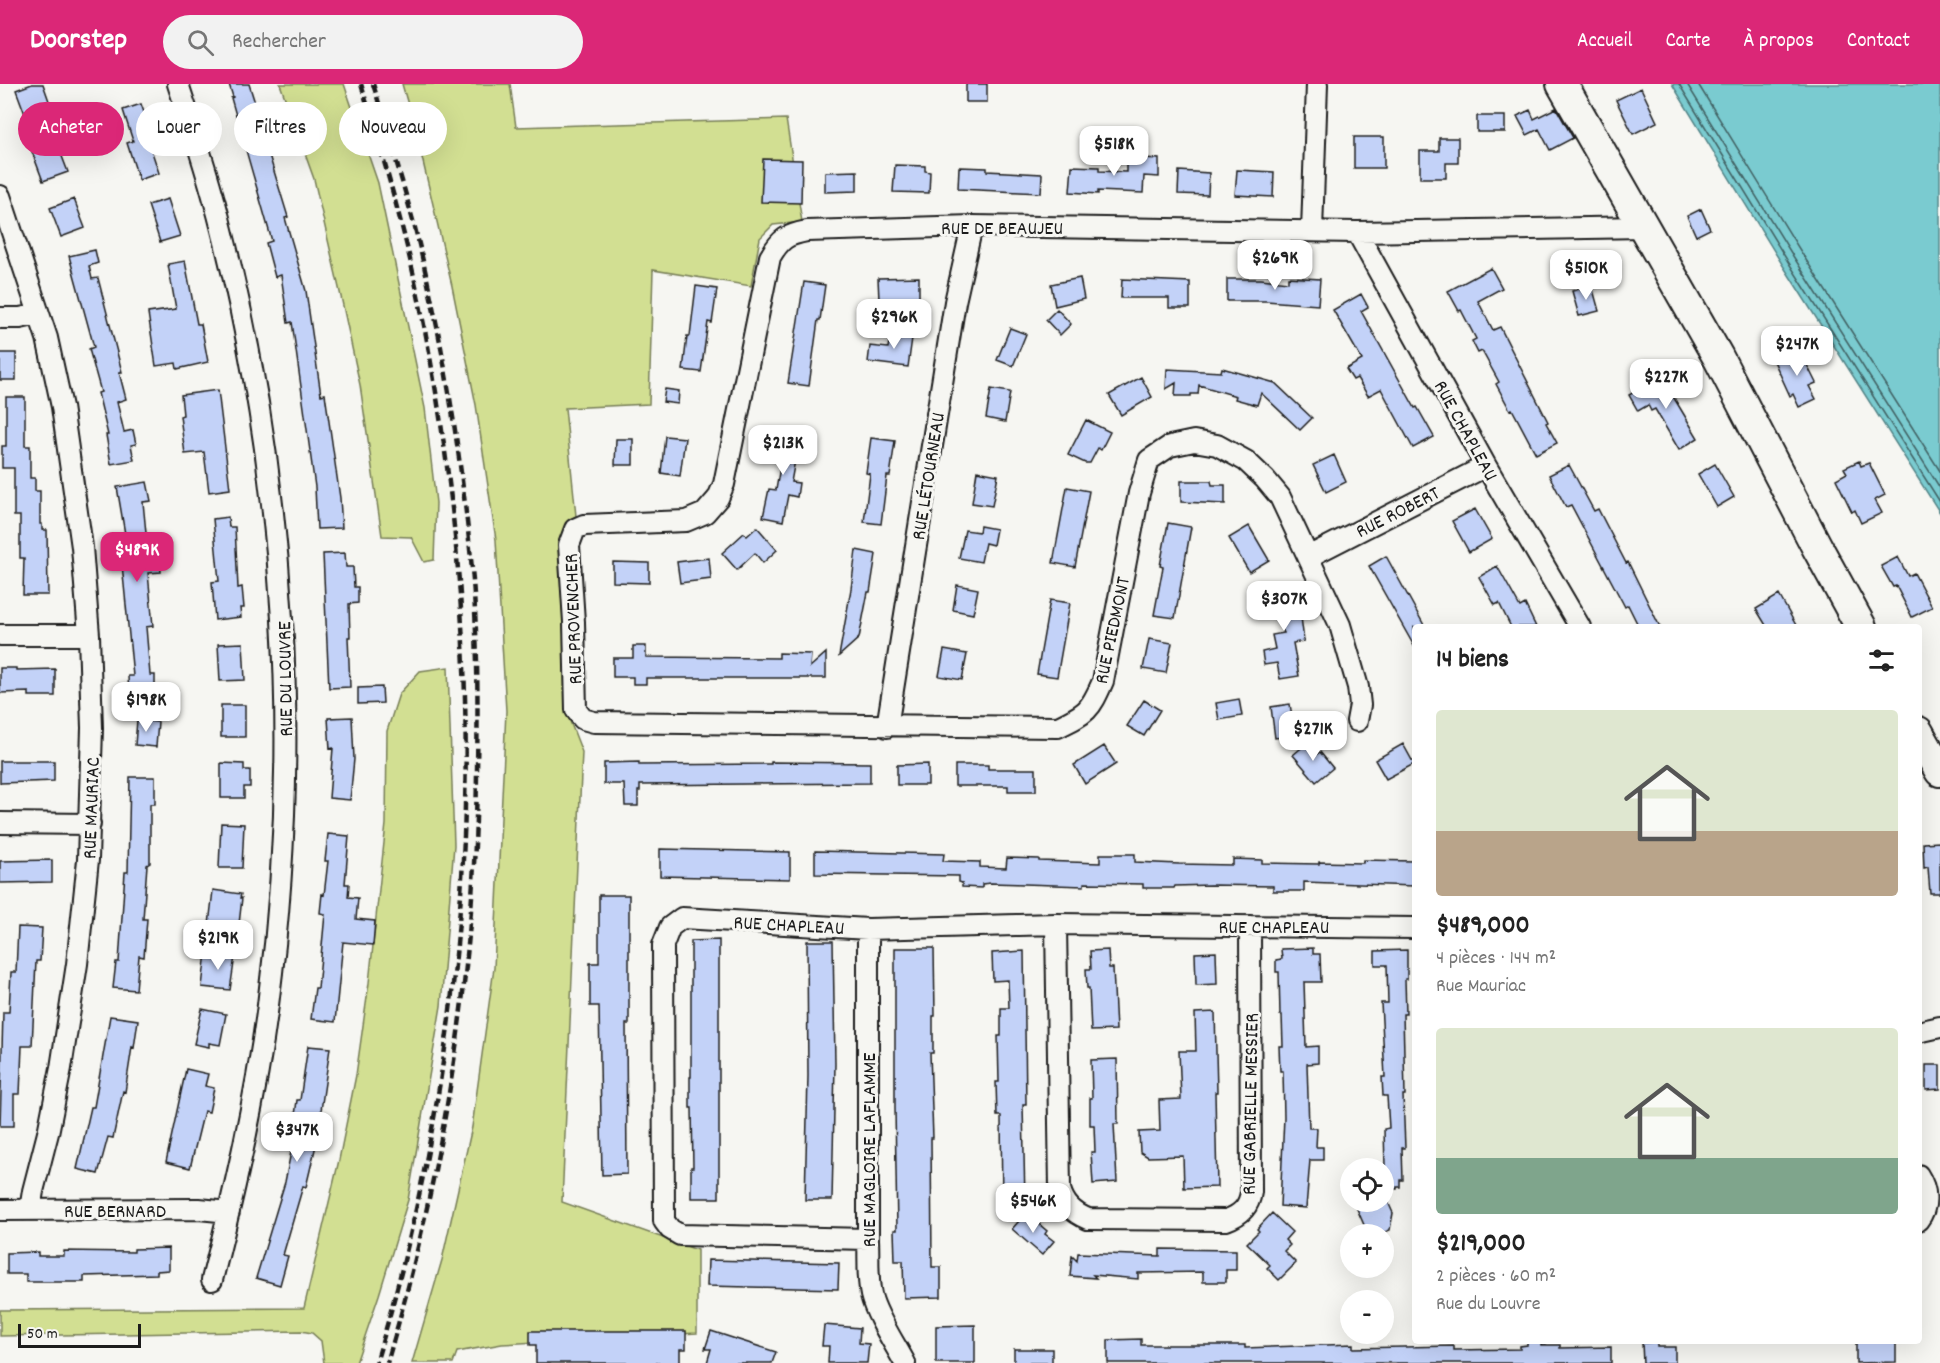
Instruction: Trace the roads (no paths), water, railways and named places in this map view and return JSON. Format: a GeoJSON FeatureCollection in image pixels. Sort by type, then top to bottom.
{"type":"FeatureCollection","features":[{"type":"Feature","properties":{"kind":"main road"},"geometry":{"type":"LineString","coordinates":[[1562,84],[1718,357],[1859,624]]}},
{"type":"Feature","properties":{"kind":"main road"},"geometry":{"type":"LineString","coordinates":[[1922,739],[1940,771]]}},
{"type":"Feature","properties":{"kind":"street","name":"RUE DU LOUVRE"},"geometry":{"type":"LineString","coordinates":[[178,84],[222,228],[246,331],[270,483],[284,645],[285,793],[277,923],[268,1006],[260,1063],[229,1212],[212,1280]]}},
{"type":"Feature","properties":{"kind":"street"},"geometry":{"type":"LineString","coordinates":[[1312,231],[1317,84]]}},
{"type":"Feature","properties":{"kind":"street","name":"RUE MAURIAC"},"geometry":{"type":"LineString","coordinates":[[0,196],[51,355],[67,439],[82,547],[89,635],[92,728],[90,824],[82,923],[67,1036],[30,1210]]}},
{"type":"Feature","properties":{"kind":"street","name":"RUE DE BEAUJEU"},"geometry":{"type":"LineString","coordinates":[[575,529],[584,525],[686,521],[705,513],[718,498],[724,484],[770,257],[778,242],[791,234],[807,231],[972,226],[1357,232],[1644,227]]}},
{"type":"Feature","properties":{"kind":"street","name":"RUE LÉTOURNEAU"},"geometry":{"type":"LineString","coordinates":[[887,727],[955,302],[972,226]]}},
{"type":"Feature","properties":{"kind":"street","name":"RUE CHAPLEAU"},"geometry":{"type":"LineString","coordinates":[[1357,232],[1486,466],[1578,624]]}},
{"type":"Feature","properties":{"kind":"street"},"geometry":{"type":"LineString","coordinates":[[0,318],[20,318],[39,314]]}},
{"type":"Feature","properties":{"kind":"street","name":"RUE PIEDMONT"},"geometry":{"type":"LineString","coordinates":[[576,710],[583,719],[594,722],[887,727],[1058,727],[1081,716],[1093,703],[1103,681],[1139,493],[1149,460],[1170,446],[1194,441],[1217,446],[1246,461],[1280,497],[1340,625],[1359,696],[1357,721]]}},
{"type":"Feature","properties":{"kind":"street","name":"RUE ROBERT"},"geometry":{"type":"LineString","coordinates":[[1308,557],[1486,466]]}},
{"type":"Feature","properties":{"kind":"street","name":"RUE PROVENCHER"},"geometry":{"type":"LineString","coordinates":[[575,529],[569,545],[576,710]]}},
{"type":"Feature","properties":{"kind":"street"},"geometry":{"type":"LineString","coordinates":[[0,635],[89,635]]}},
{"type":"Feature","properties":{"kind":"street"},"geometry":{"type":"LineString","coordinates":[[0,823],[90,824]]}},
{"type":"Feature","properties":{"kind":"street","name":"RUE CHAPLEAU"},"geometry":{"type":"LineString","coordinates":[[868,1239],[680,1235],[670,1229],[664,1221],[663,945],[670,927],[682,918],[868,929],[1056,924],[1412,928]]}},
{"type":"Feature","properties":{"kind":"street","name":"RUE GABRIELLE MESSIER"},"geometry":{"type":"LineString","coordinates":[[1056,924],[1060,1189],[1062,1198],[1076,1215],[1088,1219],[1226,1220],[1236,1216],[1250,1202],[1250,926]]}},
{"type":"Feature","properties":{"kind":"street","name":"RUE MAGLOIRE LAFLAMME"},"geometry":{"type":"LineString","coordinates":[[868,929],[868,1239],[871,1295],[905,1363]]}},
{"type":"Feature","properties":{"kind":"street"},"geometry":{"type":"LineString","coordinates":[[1922,1031],[1940,1027]]}},
{"type":"Feature","properties":{"kind":"street"},"geometry":{"type":"LineString","coordinates":[[1922,1181],[1926,1195],[1925,1208],[1922,1213]]}},
{"type":"Feature","properties":{"kind":"street","name":"RUE BERNARD"},"geometry":{"type":"LineString","coordinates":[[0,1210],[199,1209],[229,1212]]}},
{"type":"Feature","properties":{"kind":"water"},"geometry":{"type":"Polygon","coordinates":[[[1672,84],[1940,84],[1940,513],[1782,264],[1672,84]]]}},
{"type":"Feature","properties":{"kind":"railway"},"geometry":{"type":"LineString","coordinates":[[361,84],[408,249],[443,438],[458,571],[465,704],[464,837],[455,969],[437,1101],[411,1232],[376,1363]]}},
{"type":"Feature","properties":{"kind":"railway"},"geometry":{"type":"LineString","coordinates":[[373,84],[415,228],[450,398],[472,569],[477,695],[475,846],[463,996],[453,1070],[425,1217],[387,1363]]}}]}
